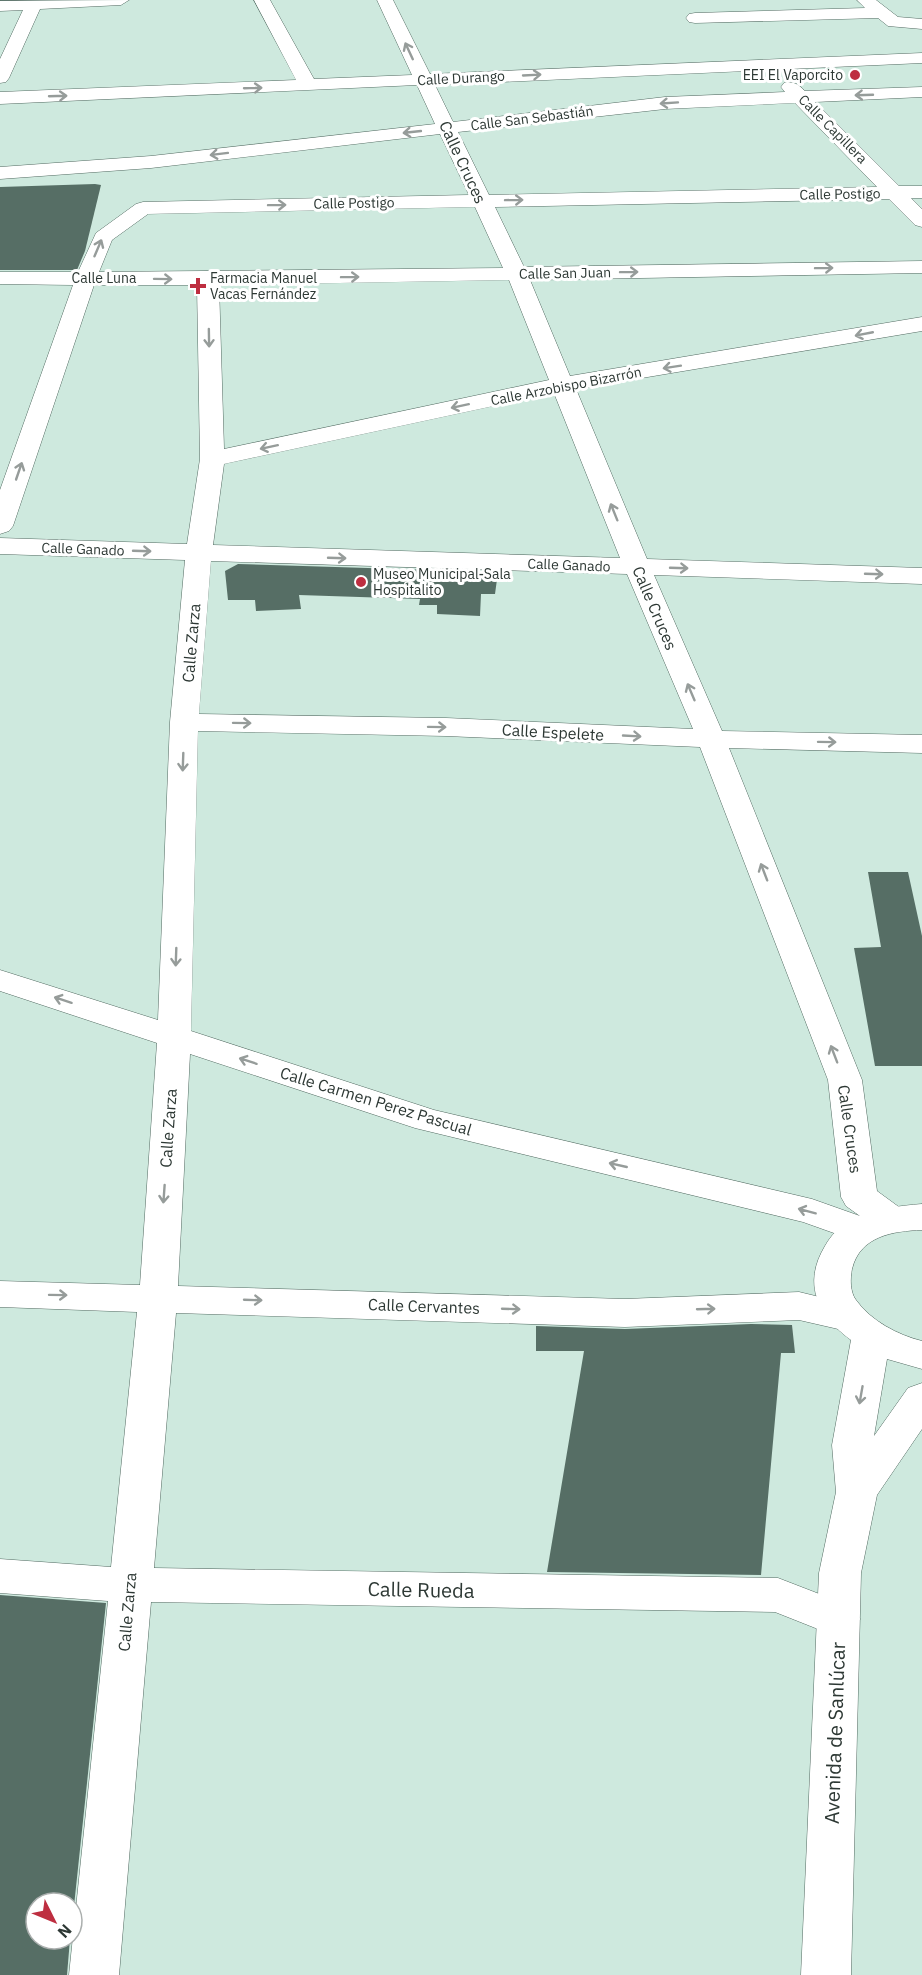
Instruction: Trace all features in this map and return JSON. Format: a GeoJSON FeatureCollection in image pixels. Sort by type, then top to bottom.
{"type":"FeatureCollection","features":[{"type":"Feature","properties":{"kind":"street"},"geometry":{"type":"LineString","coordinates":[[0,6],[35,2],[121,0]]}},
{"type":"Feature","properties":{"kind":"street"},"geometry":{"type":"LineString","coordinates":[[262,0],[309,86]]}},
{"type":"Feature","properties":{"kind":"street","name":"Calle Cruces"},"geometry":{"type":"LineString","coordinates":[[385,0],[517,274],[637,567],[711,739],[844,1080],[859,1197],[892,1222]]}},
{"type":"Feature","properties":{"kind":"street"},"geometry":{"type":"LineString","coordinates":[[685,0],[713,51]]}},
{"type":"Feature","properties":{"kind":"street"},"geometry":{"type":"LineString","coordinates":[[865,0],[898,23],[922,24]]}},
{"type":"Feature","properties":{"kind":"street"},"geometry":{"type":"LineString","coordinates":[[0,78],[35,2]]}},
{"type":"Feature","properties":{"kind":"street"},"geometry":{"type":"LineString","coordinates":[[695,18],[883,13]]}},
{"type":"Feature","properties":{"kind":"street","name":"Calle Durango"},"geometry":{"type":"LineString","coordinates":[[0,98],[422,80],[713,51],[769,63],[922,58]]}},
{"type":"Feature","properties":{"kind":"street","name":"Calle Capillera"},"geometry":{"type":"LineString","coordinates":[[769,63],[922,221]]}},
{"type":"Feature","properties":{"kind":"street","name":"Calle San Sebastián"},"geometry":{"type":"LineString","coordinates":[[0,173],[151,162],[665,103],[922,92]]}},
{"type":"Feature","properties":{"kind":"street","name":"Calle Postigo"},"geometry":{"type":"LineString","coordinates":[[0,526],[86,278],[103,237],[143,208],[922,192]]}},
{"type":"Feature","properties":{"kind":"street","name":"Calle San Juan"},"geometry":{"type":"LineString","coordinates":[[208,279],[922,267]]}},
{"type":"Feature","properties":{"kind":"street","name":"Calle Luna"},"geometry":{"type":"LineString","coordinates":[[0,278],[208,279]]}},
{"type":"Feature","properties":{"kind":"street","name":"Calle Zarza"},"geometry":{"type":"LineString","coordinates":[[94,1975],[129,1585],[158,1297],[174,1037],[184,722],[199,554],[212,459],[208,279]]}},
{"type":"Feature","properties":{"kind":"street","name":"Calle Arzobispo Bizarrón"},"geometry":{"type":"LineString","coordinates":[[212,459],[562,384],[922,324]]}},
{"type":"Feature","properties":{"kind":"street","name":"Calle Ganado"},"geometry":{"type":"LineString","coordinates":[[0,546],[922,576]]}},
{"type":"Feature","properties":{"kind":"street","name":"Calle Espelete"},"geometry":{"type":"LineString","coordinates":[[184,722],[446,727],[711,739],[922,744]]}},
{"type":"Feature","properties":{"kind":"street","name":"Calle Carmen Perez Pascual"},"geometry":{"type":"LineString","coordinates":[[0,980],[427,1120],[812,1212],[892,1222]]}},
{"type":"Feature","properties":{"kind":"street"},"geometry":{"type":"LineString","coordinates":[[857,1492],[852,1445],[859,1327],[834,1293],[832,1269],[842,1247],[892,1222]]}},
{"type":"Feature","properties":{"kind":"street","name":"Calle Cervantes"},"geometry":{"type":"LineString","coordinates":[[0,1294],[158,1297],[625,1313],[799,1306],[859,1327],[900,1351],[922,1355]]}},
{"type":"Feature","properties":{"kind":"street"},"geometry":{"type":"LineString","coordinates":[[857,1492],[922,1398]]}},
{"type":"Feature","properties":{"kind":"street","name":"Avenida de Sanlúcar"},"geometry":{"type":"LineString","coordinates":[[826,1975],[840,1573],[857,1492]]}},
{"type":"Feature","properties":{"kind":"street","name":"Calle Rueda"},"geometry":{"type":"LineString","coordinates":[[0,1576],[129,1585],[778,1595],[838,1619]]}},
{"type":"Feature","properties":{"kind":"building"},"geometry":{"type":"Polygon","coordinates":[[[101,185],[85,251],[77,270],[0,270],[0,187],[101,185]]]}},
{"type":"Feature","properties":{"kind":"building","name":"Museo Municipal-Sala Hospitalito"},"geometry":{"type":"Polygon","coordinates":[[[238,564],[498,572],[495,594],[481,594],[480,616],[437,614],[437,605],[419,605],[420,599],[299,595],[301,609],[256,611],[255,600],[228,600],[225,571],[238,564]]]}},
{"type":"Feature","properties":{"kind":"building"},"geometry":{"type":"Polygon","coordinates":[[[868,872],[908,872],[922,936],[922,1066],[875,1066],[854,948],[881,947],[868,872]]]}},
{"type":"Feature","properties":{"kind":"building"},"geometry":{"type":"Polygon","coordinates":[[[751,1324],[792,1325],[795,1353],[781,1353],[761,1575],[547,1572],[584,1351],[536,1351],[536,1326],[625,1329],[751,1324]]]}},
{"type":"Feature","properties":{"kind":"building"},"geometry":{"type":"Polygon","coordinates":[[[0,1595],[106,1603],[76,1891],[24,1891],[24,1951],[69,1951],[67,1975],[0,1975],[0,1595]]]}},
{"type":"Feature","properties":{"kind":"place","name":"EEI El Vaporcito"},"geometry":{"type":"Point","coordinates":[855,75]}},
{"type":"Feature","properties":{"kind":"place","name":"Farmacia Manuel Vacas Fernández"},"geometry":{"type":"Point","coordinates":[198,286]}},
{"type":"Feature","properties":{"kind":"place","name":"Museo Municipal-Sala Hospitalito"},"geometry":{"type":"Point","coordinates":[361,582]}}]}
